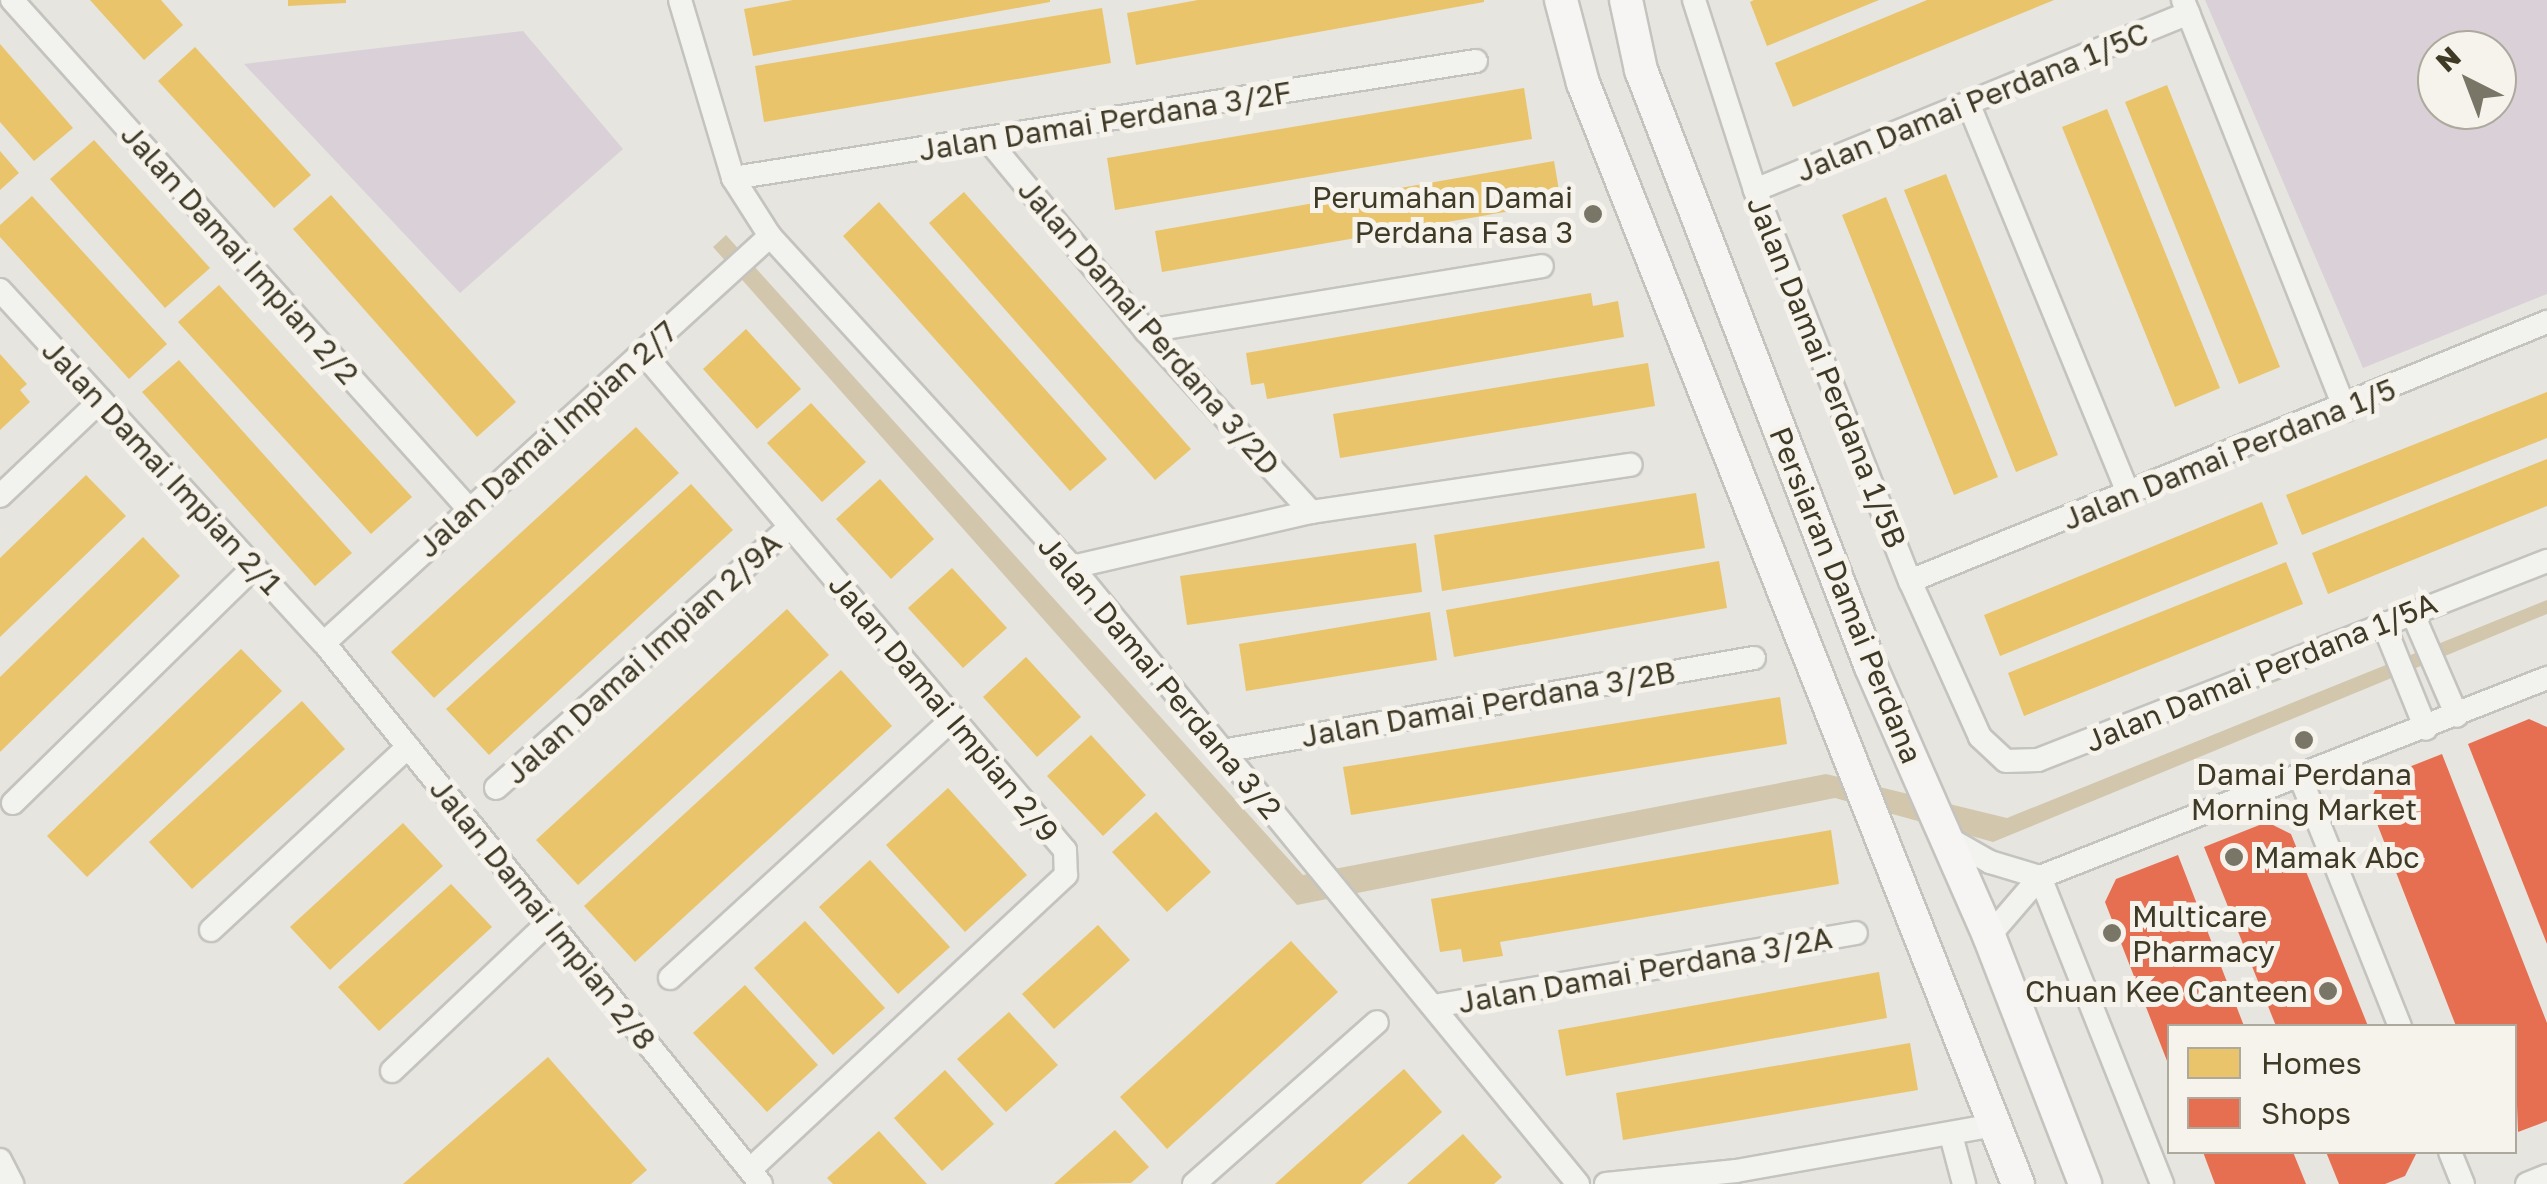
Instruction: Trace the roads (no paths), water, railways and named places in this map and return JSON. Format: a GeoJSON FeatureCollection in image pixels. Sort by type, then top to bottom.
{"type":"FeatureCollection","features":[{"type":"Feature","properties":{"kind":"main road","name":"Persiaran Damai Perdana"},"geometry":{"type":"LineString","coordinates":[[1561,0],[1583,84],[2018,1184]]}},
{"type":"Feature","properties":{"kind":"main road","name":"Persiaran Damai Perdana"},"geometry":{"type":"LineString","coordinates":[[1626,0],[1641,70],[1871,667],[1989,936],[2085,1184]]}},
{"type":"Feature","properties":{"kind":"street","name":"Jalan Damai Impian 2/2"},"geometry":{"type":"LineString","coordinates":[[12,0],[468,508]]}},
{"type":"Feature","properties":{"kind":"street","name":"Jalan Damai Perdana 3/2"},"geometry":{"type":"LineString","coordinates":[[680,0],[732,178],[770,236],[1072,568],[1578,1184]]}},
{"type":"Feature","properties":{"kind":"street","name":"Jalan Damai Perdana 1/5B"},"geometry":{"type":"LineString","coordinates":[[1694,0],[1755,190],[1910,582],[1980,737]]}},
{"type":"Feature","properties":{"kind":"street"},"geometry":{"type":"LineString","coordinates":[[2186,6],[2345,410]]}},
{"type":"Feature","properties":{"kind":"street","name":"Jalan Damai Perdana 1/5C"},"geometry":{"type":"LineString","coordinates":[[1755,190],[1969,105],[2186,6]]}},
{"type":"Feature","properties":{"kind":"street","name":"Jalan Damai Perdana 3/2F"},"geometry":{"type":"LineString","coordinates":[[732,178],[1476,61]]}},
{"type":"Feature","properties":{"kind":"street"},"geometry":{"type":"LineString","coordinates":[[1969,105],[2129,495]]}},
{"type":"Feature","properties":{"kind":"street","name":"Jalan Damai Perdana 3/2D"},"geometry":{"type":"LineString","coordinates":[[988,140],[1146,331],[1311,512]]}},
{"type":"Feature","properties":{"kind":"street","name":"Jalan Damai Impian 2/7"},"geometry":{"type":"LineString","coordinates":[[324,643],[770,236]]}},
{"type":"Feature","properties":{"kind":"street"},"geometry":{"type":"LineString","coordinates":[[1146,331],[1542,266]]}},
{"type":"Feature","properties":{"kind":"street","name":"Jalan Damai Impian 2/1"},"geometry":{"type":"LineString","coordinates":[[0,290],[324,643]]}},
{"type":"Feature","properties":{"kind":"street","name":"Jalan Damai Perdana 1/5"},"geometry":{"type":"LineString","coordinates":[[1910,582],[2345,410],[2547,322]]}},
{"type":"Feature","properties":{"kind":"street","name":"Jalan Damai Impian 2/9"},"geometry":{"type":"LineString","coordinates":[[644,353],[1065,850],[1066,875],[756,1177]]}},
{"type":"Feature","properties":{"kind":"street"},"geometry":{"type":"LineString","coordinates":[[0,496],[101,400]]}},
{"type":"Feature","properties":{"kind":"street"},"geometry":{"type":"LineString","coordinates":[[1072,568],[1311,512],[1631,466]]}},
{"type":"Feature","properties":{"kind":"street","name":"Jalan Damai Impian 2/9A"},"geometry":{"type":"LineString","coordinates":[[496,788],[790,527]]}},
{"type":"Feature","properties":{"kind":"street","name":"Jalan Damai Perdana 1/5A"},"geometry":{"type":"LineString","coordinates":[[1980,737],[2006,761],[2038,760],[2416,622],[2547,561]]}},
{"type":"Feature","properties":{"kind":"street"},"geometry":{"type":"LineString","coordinates":[[13,802],[254,567]]}},
{"type":"Feature","properties":{"kind":"street"},"geometry":{"type":"LineString","coordinates":[[2416,622],[2458,716]]}},
{"type":"Feature","properties":{"kind":"street"},"geometry":{"type":"LineString","coordinates":[[2387,632],[2426,729]]}},
{"type":"Feature","properties":{"kind":"street","name":"Jalan Damai Impian 2/8"},"geometry":{"type":"LineString","coordinates":[[324,643],[756,1177]]}},
{"type":"Feature","properties":{"kind":"street","name":"Jalan Damai Perdana 3/2B"},"geometry":{"type":"LineString","coordinates":[[1222,751],[1754,658]]}},
{"type":"Feature","properties":{"kind":"street"},"geometry":{"type":"LineString","coordinates":[[1989,936],[2040,877],[2301,780],[2547,678]]}},
{"type":"Feature","properties":{"kind":"street"},"geometry":{"type":"LineString","coordinates":[[670,978],[954,718]]}},
{"type":"Feature","properties":{"kind":"street"},"geometry":{"type":"LineString","coordinates":[[211,930],[408,747]]}},
{"type":"Feature","properties":{"kind":"street"},"geometry":{"type":"LineString","coordinates":[[2301,780],[2399,1024]]}},
{"type":"Feature","properties":{"kind":"street"},"geometry":{"type":"LineString","coordinates":[[1946,838],[1990,862],[2040,877]]}},
{"type":"Feature","properties":{"kind":"street"},"geometry":{"type":"LineString","coordinates":[[2040,877],[2162,1184]]}},
{"type":"Feature","properties":{"kind":"street"},"geometry":{"type":"LineString","coordinates":[[392,1070],[550,922]]}},
{"type":"Feature","properties":{"kind":"street","name":"Jalan Damai Perdana 3/2A"},"geometry":{"type":"LineString","coordinates":[[1434,1006],[1856,934]]}},
{"type":"Feature","properties":{"kind":"street"},"geometry":{"type":"LineString","coordinates":[[1194,1184],[1377,1022]]}},
{"type":"Feature","properties":{"kind":"street"},"geometry":{"type":"LineString","coordinates":[[1606,1184],[1737,1178],[1994,1126]]}},
{"type":"Feature","properties":{"kind":"street"},"geometry":{"type":"LineString","coordinates":[[1950,1134],[1964,1184]]}},
{"type":"Feature","properties":{"kind":"street"},"geometry":{"type":"LineString","coordinates":[[2451,1154],[2462,1184]]}},
{"type":"Feature","properties":{"kind":"street"},"geometry":{"type":"LineString","coordinates":[[0,1160],[12,1184]]}},
{"type":"Feature","properties":{"kind":"street"},"geometry":{"type":"LineString","coordinates":[[2527,1184],[2547,1176]]}},
{"type":"Feature","properties":{"kind":"place","name":"Perumahan Damai Perdana Fasa 3"},"geometry":{"type":"Point","coordinates":[1593,214]}},
{"type":"Feature","properties":{"kind":"place","name":"Damai Perdana Morning Market"},"geometry":{"type":"Point","coordinates":[2304,740]}},
{"type":"Feature","properties":{"kind":"place","name":"Mamak Abc"},"geometry":{"type":"Point","coordinates":[2234,857]}},
{"type":"Feature","properties":{"kind":"place","name":"Multicare Pharmacy"},"geometry":{"type":"Point","coordinates":[2112,933]}},
{"type":"Feature","properties":{"kind":"place","name":"Chuan Kee Canteen"},"geometry":{"type":"Point","coordinates":[2328,991]}}]}
